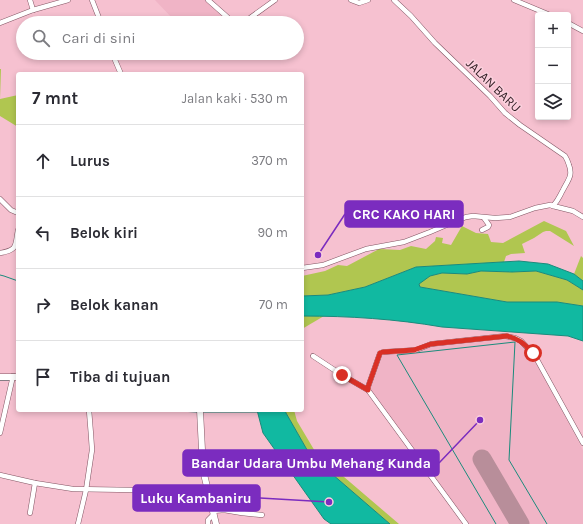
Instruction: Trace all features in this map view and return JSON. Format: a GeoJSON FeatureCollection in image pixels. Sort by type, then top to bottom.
{"type":"FeatureCollection","features":[{"type":"Feature","properties":{"kind":"highway"},"geometry":{"type":"LineString","coordinates":[[0,377],[14,378]]}},
{"type":"Feature","properties":{"kind":"highway"},"geometry":{"type":"LineString","coordinates":[[200,412],[202,460],[216,524]]}},
{"type":"Feature","properties":{"kind":"street"},"geometry":{"type":"LineString","coordinates":[[30,0],[33,10]]}},
{"type":"Feature","properties":{"kind":"street"},"geometry":{"type":"LineString","coordinates":[[18,16],[68,0]]}},
{"type":"Feature","properties":{"kind":"street"},"geometry":{"type":"LineString","coordinates":[[92,0],[98,16]]}},
{"type":"Feature","properties":{"kind":"street"},"geometry":{"type":"LineString","coordinates":[[208,0],[226,16]]}},
{"type":"Feature","properties":{"kind":"street"},"geometry":{"type":"LineString","coordinates":[[253,16],[275,0]]}},
{"type":"Feature","properties":{"kind":"street"},"geometry":{"type":"LineString","coordinates":[[351,0],[359,3],[368,0]]}},
{"type":"Feature","properties":{"kind":"street","name":"JALAN BARU"},"geometry":{"type":"LineString","coordinates":[[394,0],[411,16],[435,43],[490,96],[505,113],[567,158],[571,173],[570,177],[562,191],[561,196],[553,206]]}},
{"type":"Feature","properties":{"kind":"street"},"geometry":{"type":"LineString","coordinates":[[514,0],[543,12]]}},
{"type":"Feature","properties":{"kind":"street"},"geometry":{"type":"LineString","coordinates":[[0,23],[16,17]]}},
{"type":"Feature","properties":{"kind":"street"},"geometry":{"type":"LineString","coordinates":[[571,24],[583,30]]}},
{"type":"Feature","properties":{"kind":"street"},"geometry":{"type":"LineString","coordinates":[[115,60],[120,72]]}},
{"type":"Feature","properties":{"kind":"street"},"geometry":{"type":"LineString","coordinates":[[0,200],[11,210],[16,212]]}},
{"type":"Feature","properties":{"kind":"street"},"geometry":{"type":"LineString","coordinates":[[304,268],[323,265],[372,248],[390,246],[404,242],[466,217],[510,218],[536,208],[553,206],[573,211],[583,217]]}},
{"type":"Feature","properties":{"kind":"street"},"geometry":{"type":"LineString","coordinates":[[482,230],[489,225],[484,218]]}},
{"type":"Feature","properties":{"kind":"street"},"geometry":{"type":"LineString","coordinates":[[0,253],[10,251],[14,248],[16,239]]}},
{"type":"Feature","properties":{"kind":"street"},"geometry":{"type":"LineString","coordinates":[[368,390],[380,353],[414,350],[431,344],[509,336],[521,341],[535,356],[583,443]]}},
{"type":"Feature","properties":{"kind":"street"},"geometry":{"type":"LineString","coordinates":[[313,356],[368,390],[466,524]]}},
{"type":"Feature","properties":{"kind":"street"},"geometry":{"type":"LineString","coordinates":[[0,433],[14,378]]}},
{"type":"Feature","properties":{"kind":"street"},"geometry":{"type":"LineString","coordinates":[[78,524],[86,490],[92,444],[89,412]]}},
{"type":"Feature","properties":{"kind":"street"},"geometry":{"type":"LineString","coordinates":[[0,475],[35,483],[73,489],[133,490],[167,498],[210,496]]}},
{"type":"Feature","properties":{"kind":"street"},"geometry":{"type":"LineString","coordinates":[[30,513],[35,483]]}},
{"type":"Feature","properties":{"kind":"street"},"geometry":{"type":"LineString","coordinates":[[208,524],[208,520],[214,512],[224,510],[262,515]]}},
{"type":"Feature","properties":{"kind":"shaded area"},"geometry":{"type":"Polygon","coordinates":[[[155,0],[205,0],[223,16],[170,16],[155,0]]]}},
{"type":"Feature","properties":{"kind":"shaded area"},"geometry":{"type":"Polygon","coordinates":[[[0,69],[1,69],[0,99],[0,69]]]}},
{"type":"Feature","properties":{"kind":"shaded area"},"geometry":{"type":"Polygon","coordinates":[[[16,95],[16,126],[0,116],[0,99],[16,95]]]}},
{"type":"Feature","properties":{"kind":"shaded area"},"geometry":{"type":"Polygon","coordinates":[[[544,221],[566,231],[574,246],[550,231],[546,231],[522,244],[525,253],[506,256],[504,262],[416,267],[365,287],[328,295],[304,296],[304,276],[325,271],[338,265],[347,266],[379,249],[400,250],[411,246],[426,249],[435,241],[436,237],[443,238],[442,243],[451,245],[462,226],[476,233],[488,234],[491,242],[503,243],[544,221]]]}},
{"type":"Feature","properties":{"kind":"shaded area"},"geometry":{"type":"Polygon","coordinates":[[[581,256],[583,258],[583,281],[574,274],[581,256]]]}},
{"type":"Feature","properties":{"kind":"shaded area"},"geometry":{"type":"Polygon","coordinates":[[[519,261],[548,264],[574,274],[583,281],[583,290],[567,280],[536,271],[481,271],[467,274],[442,273],[430,276],[419,284],[420,287],[507,302],[557,302],[583,306],[583,341],[568,336],[442,327],[390,320],[355,317],[304,316],[304,296],[328,295],[365,287],[416,267],[519,261]]]}},
{"type":"Feature","properties":{"kind":"shaded area"},"geometry":{"type":"Polygon","coordinates":[[[481,271],[536,271],[567,280],[583,290],[583,306],[557,302],[507,302],[420,287],[419,283],[430,276],[442,273],[467,274],[481,271]]]}},
{"type":"Feature","properties":{"kind":"shaded area"},"geometry":{"type":"Polygon","coordinates":[[[304,316],[324,316],[304,328],[304,316]]]}},
{"type":"Feature","properties":{"kind":"shaded area"},"geometry":{"type":"Polygon","coordinates":[[[508,337],[522,345],[533,357],[583,450],[583,524],[469,524],[370,391],[369,386],[380,354],[416,351],[430,345],[508,337]]]}},
{"type":"Feature","properties":{"kind":"shaded area"},"geometry":{"type":"Polygon","coordinates":[[[258,412],[286,412],[310,455],[390,524],[331,524],[324,519],[263,433],[258,412]]]}},
{"type":"Feature","properties":{"kind":"shaded area"},"geometry":{"type":"Polygon","coordinates":[[[295,412],[297,421],[316,453],[399,524],[390,524],[310,455],[286,413],[295,412]]]}},
{"type":"Feature","properties":{"kind":"waterway"},"geometry":{"type":"LineString","coordinates":[[0,275],[16,280]]}},
{"type":"Feature","properties":{"kind":"waterway"},"geometry":{"type":"LineString","coordinates":[[496,524],[397,355],[515,342],[509,460],[547,524]]}},
{"type":"Feature","properties":{"kind":"waterway"},"geometry":{"type":"LineString","coordinates":[[0,380],[9,380]]}},
{"type":"Feature","properties":{"kind":"waterway"},"geometry":{"type":"LineString","coordinates":[[202,412],[257,412]]}},
{"type":"Feature","properties":{"kind":"runway"},"geometry":{"type":"LineString","coordinates":[[482,459],[520,524]]}},
{"type":"Feature","properties":{"kind":"place","name":"CRC KAKO HARI"},"geometry":{"type":"Point","coordinates":[318,255]}},
{"type":"Feature","properties":{"kind":"place","name":"Bandar Udara Umbu Mehang Kunda"},"geometry":{"type":"Point","coordinates":[480,420]}},
{"type":"Feature","properties":{"kind":"place","name":"Luku Kambaniru"},"geometry":{"type":"Point","coordinates":[329,502]}},
{"type":"Feature","properties":{"kind":"route"},"geometry":{"type":"LineString","coordinates":[[342,375],[368,390],[380,353],[416,350],[431,344],[507,336],[521,341],[533,353]]}}]}
